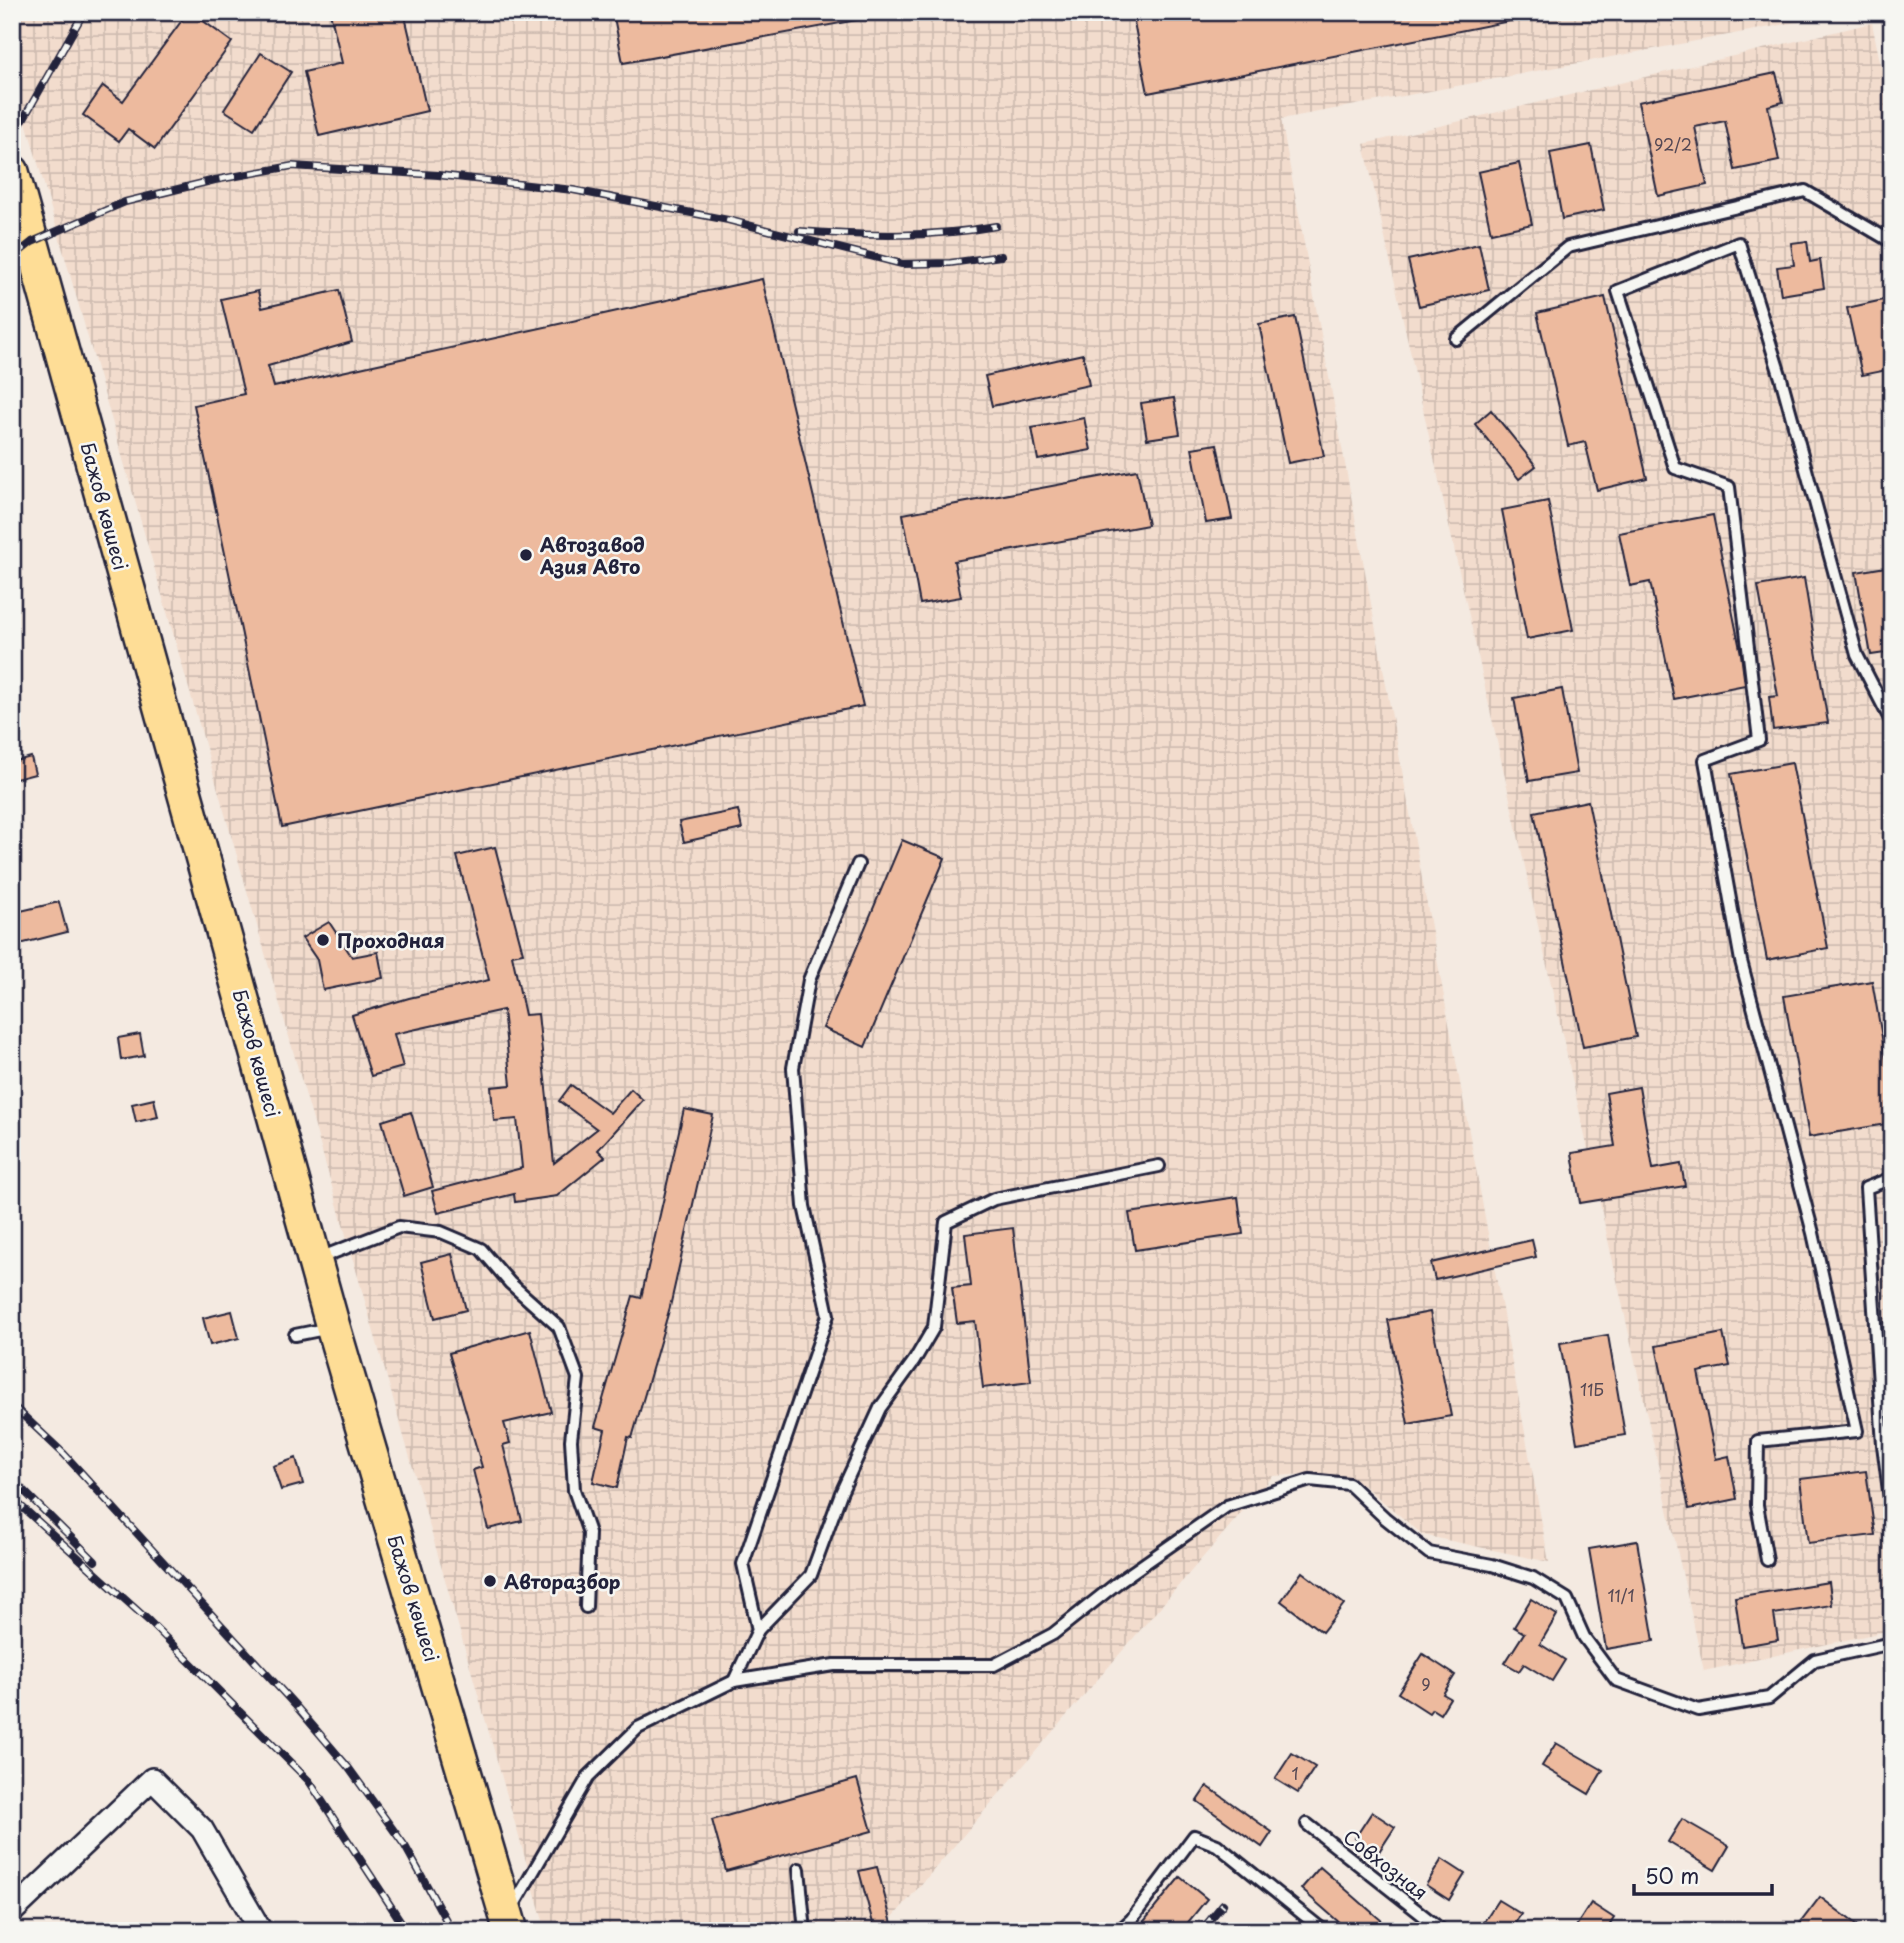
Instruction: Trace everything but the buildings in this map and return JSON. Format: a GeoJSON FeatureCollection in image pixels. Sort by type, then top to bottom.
{"type":"FeatureCollection","features":[{"type":"Feature","properties":{"kind":"main road","name":"Бажов көшесі"},"geometry":{"type":"LineString","coordinates":[[12,172],[333,1327],[509,1924]]}},
{"type":"Feature","properties":{"kind":"street"},"geometry":{"type":"LineString","coordinates":[[12,1912],[152,1779],[202,1829],[261,1931]]}},
{"type":"Feature","properties":{"kind":"lane"},"geometry":{"type":"LineString","coordinates":[[1456,340],[1568,247],[1805,191],[1892,242]]}},
{"type":"Feature","properties":{"kind":"lane"},"geometry":{"type":"LineString","coordinates":[[1767,1560],[1757,1505],[1758,1441],[1857,1431],[1813,1233],[1741,961],[1706,760],[1759,740],[1729,487],[1675,468],[1618,291],[1739,243],[1781,378],[1857,655],[1892,723]]}},
{"type":"Feature","properties":{"kind":"lane"},"geometry":{"type":"LineString","coordinates":[[758,1630],[743,1564],[828,1315],[804,1206],[793,1068],[809,980],[858,864]]}},
{"type":"Feature","properties":{"kind":"lane"},"geometry":{"type":"LineString","coordinates":[[734,1681],[758,1630],[811,1575],[841,1493],[880,1408],[914,1361],[934,1327],[946,1222],[994,1199],[1159,1166]]}},
{"type":"Feature","properties":{"kind":"lane"},"geometry":{"type":"LineString","coordinates":[[1892,1178],[1866,1188],[1883,1445],[1892,1514]]}},
{"type":"Feature","properties":{"kind":"lane"},"geometry":{"type":"LineString","coordinates":[[315,1261],[399,1227],[441,1232],[481,1249],[509,1283],[559,1327],[578,1378],[571,1440],[574,1490],[589,1533],[586,1607]]}},
{"type":"Feature","properties":{"kind":"lane"},"geometry":{"type":"LineString","coordinates":[[295,1335],[333,1327]]}},
{"type":"Feature","properties":{"kind":"lane"},"geometry":{"type":"LineString","coordinates":[[509,1924],[588,1777],[638,1728],[734,1681],[834,1665],[994,1665],[1053,1634],[1121,1580],[1227,1506],[1310,1480],[1349,1484],[1385,1518],[1429,1552],[1492,1565],[1533,1578],[1567,1599],[1584,1637],[1616,1681],[1698,1710],[1769,1698],[1815,1660],[1892,1643]]}},
{"type":"Feature","properties":{"kind":"lane","name":"Совхозная"},"geometry":{"type":"LineString","coordinates":[[1307,1824],[1443,1931]]}},
{"type":"Feature","properties":{"kind":"lane"},"geometry":{"type":"LineString","coordinates":[[1119,1931],[1131,1920],[1194,1836],[1217,1845],[1320,1929]]}},
{"type":"Feature","properties":{"kind":"lane"},"geometry":{"type":"LineString","coordinates":[[799,1869],[805,1931]]}},
{"type":"Feature","properties":{"kind":"shaded area"},"geometry":{"type":"Polygon","coordinates":[[[12,12],[1850,12],[1281,119],[1549,1562],[1423,1535],[1363,1485],[1311,1474],[1273,1476],[881,1931],[546,1931],[12,73],[12,12]]]}},
{"type":"Feature","properties":{"kind":"shaded area"},"geometry":{"type":"Polygon","coordinates":[[[1872,23],[1892,120],[1892,1630],[1704,1671],[1364,144],[1872,23]]]}},
{"type":"Feature","properties":{"kind":"railway"},"geometry":{"type":"LineString","coordinates":[[12,139],[84,12]]}},
{"type":"Feature","properties":{"kind":"railway"},"geometry":{"type":"LineString","coordinates":[[12,258],[32,242],[125,202],[215,180],[292,166],[438,175],[573,190],[728,220],[902,264],[950,263],[1001,256]]}},
{"type":"Feature","properties":{"kind":"railway"},"geometry":{"type":"LineString","coordinates":[[799,231],[898,235],[947,233],[996,226]]}},
{"type":"Feature","properties":{"kind":"railway"},"geometry":{"type":"LineString","coordinates":[[12,1405],[64,1454],[295,1705],[348,1767],[405,1846],[452,1931]]}},
{"type":"Feature","properties":{"kind":"railway"},"geometry":{"type":"LineString","coordinates":[[12,1479],[95,1561]]}},
{"type":"Feature","properties":{"kind":"railway"},"geometry":{"type":"LineString","coordinates":[[12,1498],[149,1621],[309,1781],[407,1931]]}},
{"type":"Feature","properties":{"kind":"railway"},"geometry":{"type":"LineString","coordinates":[[1201,1931],[1223,1904]]}},
{"type":"Feature","properties":{"kind":"place","name":"Автозавод Азия Авто"},"geometry":{"type":"Point","coordinates":[526,555]}},
{"type":"Feature","properties":{"kind":"place","name":"Проходная"},"geometry":{"type":"Point","coordinates":[323,940]}},
{"type":"Feature","properties":{"kind":"place","name":"Авторазбор"},"geometry":{"type":"Point","coordinates":[490,1581]}}]}
